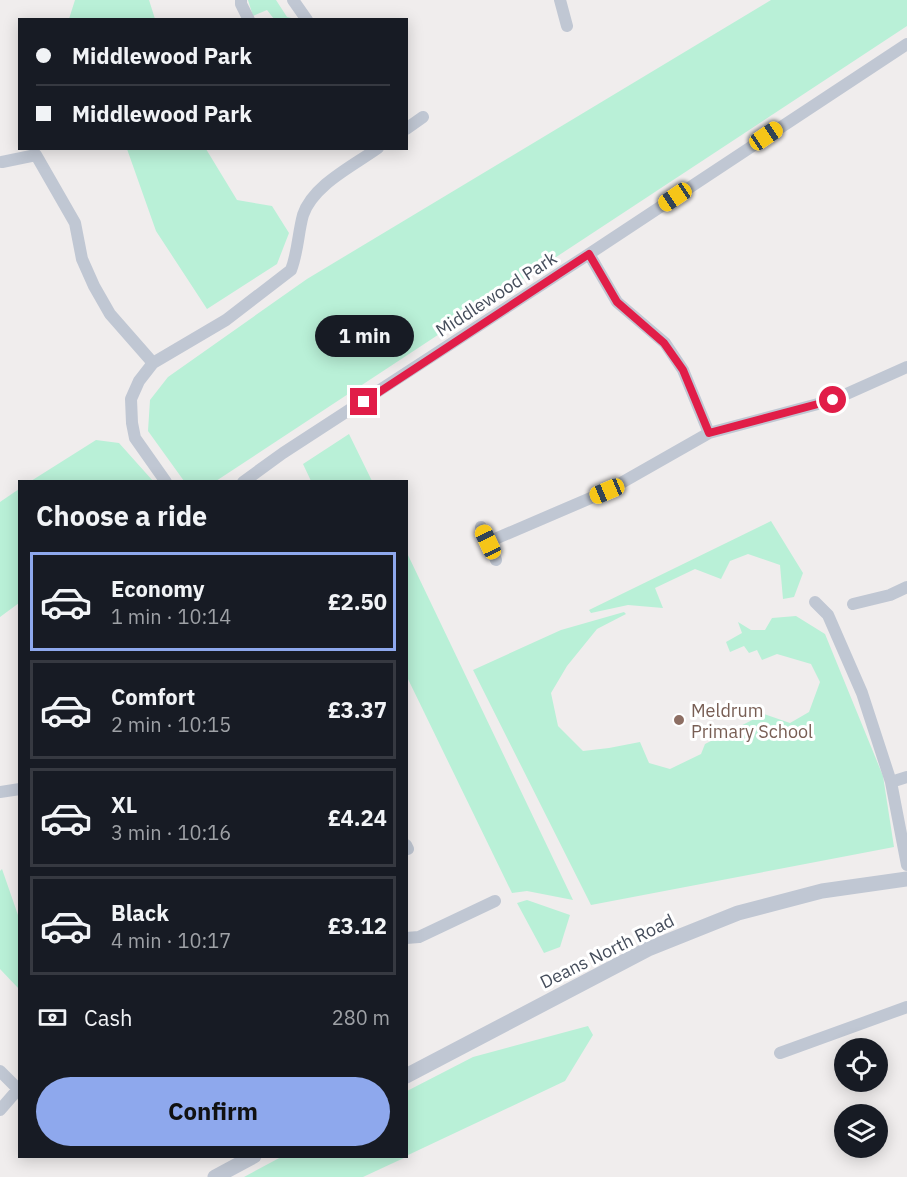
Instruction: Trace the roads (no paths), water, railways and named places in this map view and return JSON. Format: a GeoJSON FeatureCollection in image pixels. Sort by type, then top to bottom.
{"type":"FeatureCollection","features":[{"type":"Feature","properties":{"kind":"street"},"geometry":{"type":"LineString","coordinates":[[241,0],[248,18]]}},
{"type":"Feature","properties":{"kind":"street"},"geometry":{"type":"LineString","coordinates":[[293,0],[306,18]]}},
{"type":"Feature","properties":{"kind":"street"},"geometry":{"type":"LineString","coordinates":[[560,0],[567,26]]}},
{"type":"Feature","properties":{"kind":"street","name":"Middlewood Park"},"geometry":{"type":"LineString","coordinates":[[246,480],[283,453],[907,44]]}},
{"type":"Feature","properties":{"kind":"street"},"geometry":{"type":"LineString","coordinates":[[408,128],[423,117]]}},
{"type":"Feature","properties":{"kind":"street"},"geometry":{"type":"LineString","coordinates":[[165,480],[135,438],[132,423],[132,399],[139,381],[153,363],[226,320],[291,270],[296,258],[303,216],[310,199],[322,187],[375,150]]}},
{"type":"Feature","properties":{"kind":"street"},"geometry":{"type":"LineString","coordinates":[[2,162],[38,152],[75,223],[82,259],[94,286],[110,315],[153,363]]}},
{"type":"Feature","properties":{"kind":"street"},"geometry":{"type":"LineString","coordinates":[[589,254],[617,302],[664,343],[683,370],[709,433]]}},
{"type":"Feature","properties":{"kind":"street"},"geometry":{"type":"LineString","coordinates":[[488,542],[607,491],[709,433],[833,400],[907,367]]}},
{"type":"Feature","properties":{"kind":"street"},"geometry":{"type":"LineString","coordinates":[[481,527],[496,560]]}},
{"type":"Feature","properties":{"kind":"street"},"geometry":{"type":"LineString","coordinates":[[853,604],[890,595],[907,587]]}},
{"type":"Feature","properties":{"kind":"street"},"geometry":{"type":"LineString","coordinates":[[815,602],[828,615],[862,693],[891,782],[907,865]]}},
{"type":"Feature","properties":{"kind":"street"},"geometry":{"type":"LineString","coordinates":[[891,782],[907,777]]}},
{"type":"Feature","properties":{"kind":"street"},"geometry":{"type":"LineString","coordinates":[[0,792],[18,789]]}},
{"type":"Feature","properties":{"kind":"street","name":"Deans North Road"},"geometry":{"type":"LineString","coordinates":[[408,1075],[648,949],[738,913],[822,891],[907,879]]}},
{"type":"Feature","properties":{"kind":"street"},"geometry":{"type":"LineString","coordinates":[[408,938],[419,937],[495,901]]}},
{"type":"Feature","properties":{"kind":"street"},"geometry":{"type":"LineString","coordinates":[[780,1053],[907,1006]]}},
{"type":"Feature","properties":{"kind":"street"},"geometry":{"type":"LineString","coordinates":[[0,1071],[18,1087]]}},
{"type":"Feature","properties":{"kind":"street"},"geometry":{"type":"LineString","coordinates":[[0,1110],[18,1089]]}},
{"type":"Feature","properties":{"kind":"street"},"geometry":{"type":"LineString","coordinates":[[215,1177],[250,1158]]}},
{"type":"Feature","properties":{"kind":"place","name":"Meldrum Primary School"},"geometry":{"type":"Point","coordinates":[679,720]}}]}
